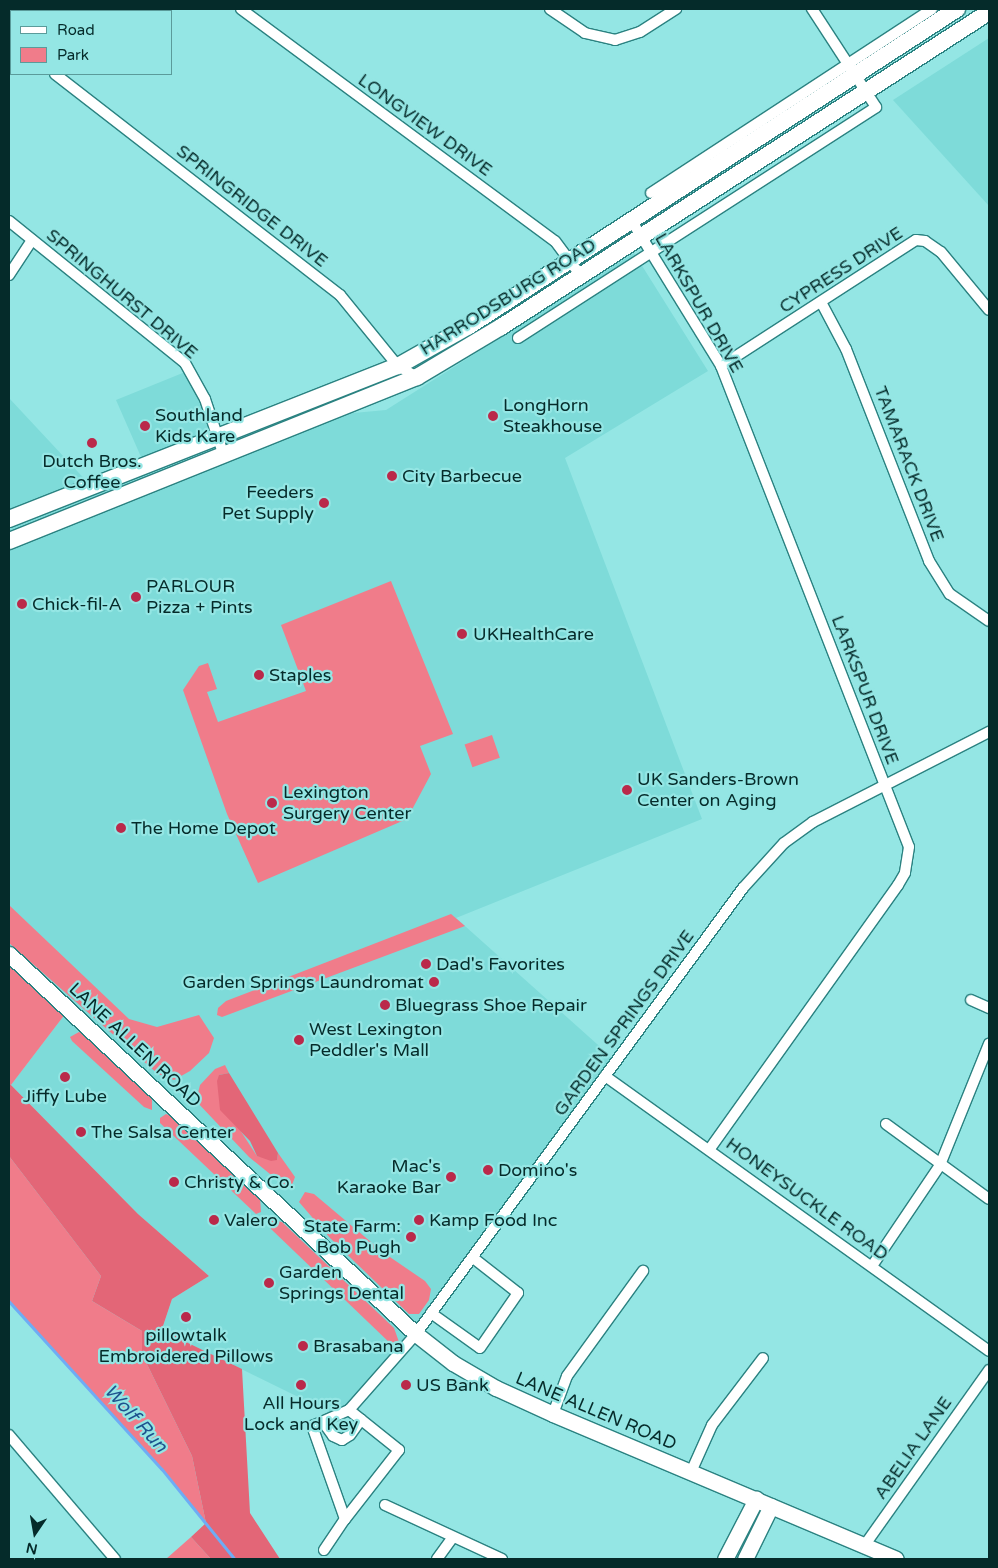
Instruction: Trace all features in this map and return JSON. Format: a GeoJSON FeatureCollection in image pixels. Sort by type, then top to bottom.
{"type":"FeatureCollection","features":[{"type":"Feature","properties":{"kind":"main road","name":"HARRODSBURG ROAD"},"geometry":{"type":"LineString","coordinates":[[9,519],[398,366],[469,326],[630,220],[851,69],[957,9]]}},
{"type":"Feature","properties":{"kind":"main road","name":"HARRODSBURG ROAD"},"geometry":{"type":"LineString","coordinates":[[9,541],[417,377],[581,276],[989,12]]}},
{"type":"Feature","properties":{"kind":"main road","name":"LANE ALLEN ROAD"},"geometry":{"type":"LineString","coordinates":[[9,954],[416,1334],[482,1381],[553,1414],[896,1559]]}},
{"type":"Feature","properties":{"kind":"main road"},"geometry":{"type":"LineString","coordinates":[[725,1559],[756,1500]]}},
{"type":"Feature","properties":{"kind":"main road"},"geometry":{"type":"LineString","coordinates":[[744,1559],[771,1506]]}},
{"type":"Feature","properties":{"kind":"street","name":"LONGVIEW DRIVE"},"geometry":{"type":"LineString","coordinates":[[241,9],[555,241],[581,276]]}},
{"type":"Feature","properties":{"kind":"street"},"geometry":{"type":"LineString","coordinates":[[550,9],[585,33],[615,40],[640,32],[676,9]]}},
{"type":"Feature","properties":{"kind":"street"},"geometry":{"type":"LineString","coordinates":[[518,338],[876,107],[812,9]]}},
{"type":"Feature","properties":{"kind":"street"},"geometry":{"type":"LineString","coordinates":[[651,193],[851,69],[932,9]]}},
{"type":"Feature","properties":{"kind":"street","name":"SPRINGRIDGE DRIVE"},"geometry":{"type":"LineString","coordinates":[[56,75],[340,295],[398,366],[417,377]]}},
{"type":"Feature","properties":{"kind":"street","name":"LARKSPUR DRIVE"},"geometry":{"type":"LineString","coordinates":[[630,220],[652,252],[721,366],[909,846],[905,873],[710,1149]]}},
{"type":"Feature","properties":{"kind":"street","name":"SPRINGHURST DRIVE"},"geometry":{"type":"LineString","coordinates":[[9,221],[185,363],[204,399],[224,456]]}},
{"type":"Feature","properties":{"kind":"street"},"geometry":{"type":"LineString","coordinates":[[9,275],[32,240]]}},
{"type":"Feature","properties":{"kind":"street","name":"CYPRESS DRIVE"},"geometry":{"type":"LineString","coordinates":[[721,366],[902,248],[922,240],[941,252],[989,310]]}},
{"type":"Feature","properties":{"kind":"street","name":"TAMARACK DRIVE"},"geometry":{"type":"LineString","coordinates":[[821,302],[840,334],[929,561],[950,594],[989,621]]}},
{"type":"Feature","properties":{"kind":"street","name":"GARDEN SPRINGS DRIVE"},"geometry":{"type":"LineString","coordinates":[[349,1410],[416,1334],[743,888],[784,843],[813,822],[989,732]]}},
{"type":"Feature","properties":{"kind":"street"},"geometry":{"type":"LineString","coordinates":[[971,1000],[989,1008]]}},
{"type":"Feature","properties":{"kind":"street"},"geometry":{"type":"LineString","coordinates":[[872,1266],[940,1165],[989,1044]]}},
{"type":"Feature","properties":{"kind":"street","name":"HONEYSUCKLE ROAD"},"geometry":{"type":"LineString","coordinates":[[605,1076],[710,1149],[989,1351]]}},
{"type":"Feature","properties":{"kind":"street"},"geometry":{"type":"LineString","coordinates":[[886,1124],[989,1200]]}},
{"type":"Feature","properties":{"kind":"street"},"geometry":{"type":"LineString","coordinates":[[431,1313],[480,1348],[518,1293],[472,1257]]}},
{"type":"Feature","properties":{"kind":"street"},"geometry":{"type":"LineString","coordinates":[[553,1414],[567,1376],[643,1270]]}},
{"type":"Feature","properties":{"kind":"street"},"geometry":{"type":"LineString","coordinates":[[691,1472],[712,1425],[763,1358]]}},
{"type":"Feature","properties":{"kind":"street","name":"ABELIA LANE"},"geometry":{"type":"LineString","coordinates":[[864,1546],[989,1370]]}},
{"type":"Feature","properties":{"kind":"street"},"geometry":{"type":"LineString","coordinates":[[324,1550],[345,1519],[399,1450],[349,1410],[312,1426],[345,1519]]}},
{"type":"Feature","properties":{"kind":"street"},"geometry":{"type":"LineString","coordinates":[[323,1422],[333,1436],[342,1440],[350,1435],[361,1420]]}},
{"type":"Feature","properties":{"kind":"street"},"geometry":{"type":"LineString","coordinates":[[9,1434],[115,1559]]}},
{"type":"Feature","properties":{"kind":"street"},"geometry":{"type":"LineString","coordinates":[[386,1505],[452,1538],[502,1559]]}},
{"type":"Feature","properties":{"kind":"street"},"geometry":{"type":"LineString","coordinates":[[437,1559],[452,1538]]}},
{"type":"Feature","properties":{"kind":"shaded area"},"geometry":{"type":"Polygon","coordinates":[[[989,38],[989,206],[893,100],[989,38]]]}},
{"type":"Feature","properties":{"kind":"shaded area"},"geometry":{"type":"Polygon","coordinates":[[[634,253],[708,371],[565,458],[702,819],[456,918],[616,1061],[416,1334],[339,1417],[184,1341],[163,1326],[172,1299],[209,1276],[138,1214],[11,1085],[69,1009],[9,954],[9,398],[92,487],[145,466],[116,400],[190,370],[218,437],[256,422],[386,410],[634,253]]]}},
{"type":"Feature","properties":{"kind":"shaded area"},"geometry":{"type":"Polygon","coordinates":[[[229,1073],[278,1153],[277,1160],[271,1161],[257,1156],[250,1141],[220,1110],[217,1081],[219,1075],[229,1073]]]}},
{"type":"Feature","properties":{"kind":"shaded area"},"geometry":{"type":"Polygon","coordinates":[[[9,1083],[138,1214],[209,1276],[172,1299],[163,1326],[184,1341],[242,1369],[250,1513],[280,1559],[211,1559],[191,1537],[206,1523],[192,1456],[142,1354],[142,1331],[92,1301],[101,1276],[9,1156],[9,1083]]]}},
{"type":"Feature","properties":{"kind":"green space"},"geometry":{"type":"Polygon","coordinates":[[[391,581],[453,734],[420,746],[431,774],[407,819],[258,883],[227,814],[183,690],[199,666],[208,663],[217,689],[207,692],[218,722],[306,691],[281,625],[391,581]]]}},
{"type":"Feature","properties":{"kind":"green space"},"geometry":{"type":"Polygon","coordinates":[[[492,735],[500,758],[472,767],[465,744],[492,735]]]}},
{"type":"Feature","properties":{"kind":"green space"},"geometry":{"type":"Polygon","coordinates":[[[9,905],[129,1019],[157,1027],[199,1015],[214,1038],[209,1053],[190,1071],[174,1080],[158,1074],[9,943],[9,905]]]}},
{"type":"Feature","properties":{"kind":"green space"},"geometry":{"type":"Polygon","coordinates":[[[451,914],[465,926],[222,1017],[217,1015],[218,1008],[226,1001],[451,914]]]}},
{"type":"Feature","properties":{"kind":"green space"},"geometry":{"type":"Polygon","coordinates":[[[9,954],[69,1009],[11,1085],[9,1083],[9,954]]]}},
{"type":"Feature","properties":{"kind":"green space"},"geometry":{"type":"Polygon","coordinates":[[[79,1032],[88,1036],[146,1091],[152,1100],[152,1110],[144,1107],[72,1041],[70,1037],[79,1032]]]}},
{"type":"Feature","properties":{"kind":"green space"},"geometry":{"type":"Polygon","coordinates":[[[225,1065],[229,1073],[219,1075],[238,1127],[257,1156],[277,1160],[278,1153],[295,1177],[292,1185],[286,1187],[249,1157],[196,1101],[200,1085],[215,1069],[225,1065]]]}},
{"type":"Feature","properties":{"kind":"green space"},"geometry":{"type":"Polygon","coordinates":[[[166,1114],[178,1119],[260,1197],[261,1212],[256,1214],[160,1123],[160,1118],[166,1114]]]}},
{"type":"Feature","properties":{"kind":"green space"},"geometry":{"type":"Polygon","coordinates":[[[9,1156],[101,1276],[92,1301],[142,1331],[142,1354],[192,1456],[206,1523],[162,1469],[9,1301],[9,1156]]]}},
{"type":"Feature","properties":{"kind":"green space"},"geometry":{"type":"Polygon","coordinates":[[[305,1192],[314,1194],[384,1253],[425,1281],[431,1289],[429,1300],[419,1314],[409,1314],[330,1238],[299,1202],[305,1192]]]}},
{"type":"Feature","properties":{"kind":"green space"},"geometry":{"type":"Polygon","coordinates":[[[270,1221],[282,1222],[394,1328],[399,1342],[392,1345],[271,1229],[270,1221]]]}},
{"type":"Feature","properties":{"kind":"green space"},"geometry":{"type":"Polygon","coordinates":[[[191,1537],[211,1559],[166,1559],[191,1537]]]}},
{"type":"Feature","properties":{"kind":"waterway","name":"Wolf Run"},"geometry":{"type":"LineString","coordinates":[[9,1301],[162,1469],[235,1559]]}},
{"type":"Feature","properties":{"kind":"place","name":"LongHorn Steakhouse"},"geometry":{"type":"Point","coordinates":[493,416]}},
{"type":"Feature","properties":{"kind":"place","name":"Southland Kids Kare"},"geometry":{"type":"Point","coordinates":[145,426]}},
{"type":"Feature","properties":{"kind":"place","name":"Dutch Bros. Coffee"},"geometry":{"type":"Point","coordinates":[92,443]}},
{"type":"Feature","properties":{"kind":"place","name":"City Barbecue"},"geometry":{"type":"Point","coordinates":[392,476]}},
{"type":"Feature","properties":{"kind":"place","name":"Feeders Pet Supply"},"geometry":{"type":"Point","coordinates":[324,503]}},
{"type":"Feature","properties":{"kind":"place","name":"PARLOUR Pizza + Pints"},"geometry":{"type":"Point","coordinates":[136,597]}},
{"type":"Feature","properties":{"kind":"place","name":"Chick-fil-A"},"geometry":{"type":"Point","coordinates":[22,604]}},
{"type":"Feature","properties":{"kind":"place","name":"UKHealthCare"},"geometry":{"type":"Point","coordinates":[462,634]}},
{"type":"Feature","properties":{"kind":"place","name":"Staples"},"geometry":{"type":"Point","coordinates":[259,675]}},
{"type":"Feature","properties":{"kind":"place","name":"UK Sanders-Brown Center on Aging"},"geometry":{"type":"Point","coordinates":[627,790]}},
{"type":"Feature","properties":{"kind":"place","name":"Lexington Surgery Center"},"geometry":{"type":"Point","coordinates":[272,803]}},
{"type":"Feature","properties":{"kind":"place","name":"The Home Depot"},"geometry":{"type":"Point","coordinates":[121,828]}},
{"type":"Feature","properties":{"kind":"place","name":"Dad's Favorites"},"geometry":{"type":"Point","coordinates":[426,964]}},
{"type":"Feature","properties":{"kind":"place","name":"Garden Springs Laundromat"},"geometry":{"type":"Point","coordinates":[434,982]}},
{"type":"Feature","properties":{"kind":"place","name":"Bluegrass Shoe Repair"},"geometry":{"type":"Point","coordinates":[385,1005]}},
{"type":"Feature","properties":{"kind":"place","name":"West Lexington Peddler's Mall"},"geometry":{"type":"Point","coordinates":[299,1040]}},
{"type":"Feature","properties":{"kind":"place","name":"Jiffy Lube"},"geometry":{"type":"Point","coordinates":[65,1077]}},
{"type":"Feature","properties":{"kind":"place","name":"The Salsa Center"},"geometry":{"type":"Point","coordinates":[81,1132]}},
{"type":"Feature","properties":{"kind":"place","name":"Domino's"},"geometry":{"type":"Point","coordinates":[488,1170]}},
{"type":"Feature","properties":{"kind":"place","name":"Mac's Karaoke Bar"},"geometry":{"type":"Point","coordinates":[451,1177]}},
{"type":"Feature","properties":{"kind":"place","name":"Christy & Co."},"geometry":{"type":"Point","coordinates":[174,1182]}},
{"type":"Feature","properties":{"kind":"place","name":"Valero"},"geometry":{"type":"Point","coordinates":[214,1220]}},
{"type":"Feature","properties":{"kind":"place","name":"Kamp Food Inc"},"geometry":{"type":"Point","coordinates":[419,1220]}},
{"type":"Feature","properties":{"kind":"place","name":"State Farm: Bob Pugh"},"geometry":{"type":"Point","coordinates":[411,1237]}},
{"type":"Feature","properties":{"kind":"place","name":"Garden Springs Dental"},"geometry":{"type":"Point","coordinates":[269,1283]}},
{"type":"Feature","properties":{"kind":"place","name":"pillowtalk Embroidered Pillows"},"geometry":{"type":"Point","coordinates":[186,1317]}},
{"type":"Feature","properties":{"kind":"place","name":"Brasabana"},"geometry":{"type":"Point","coordinates":[303,1346]}},
{"type":"Feature","properties":{"kind":"place","name":"All Hours Lock and Key"},"geometry":{"type":"Point","coordinates":[301,1385]}},
{"type":"Feature","properties":{"kind":"place","name":"US Bank"},"geometry":{"type":"Point","coordinates":[406,1385]}}]}
